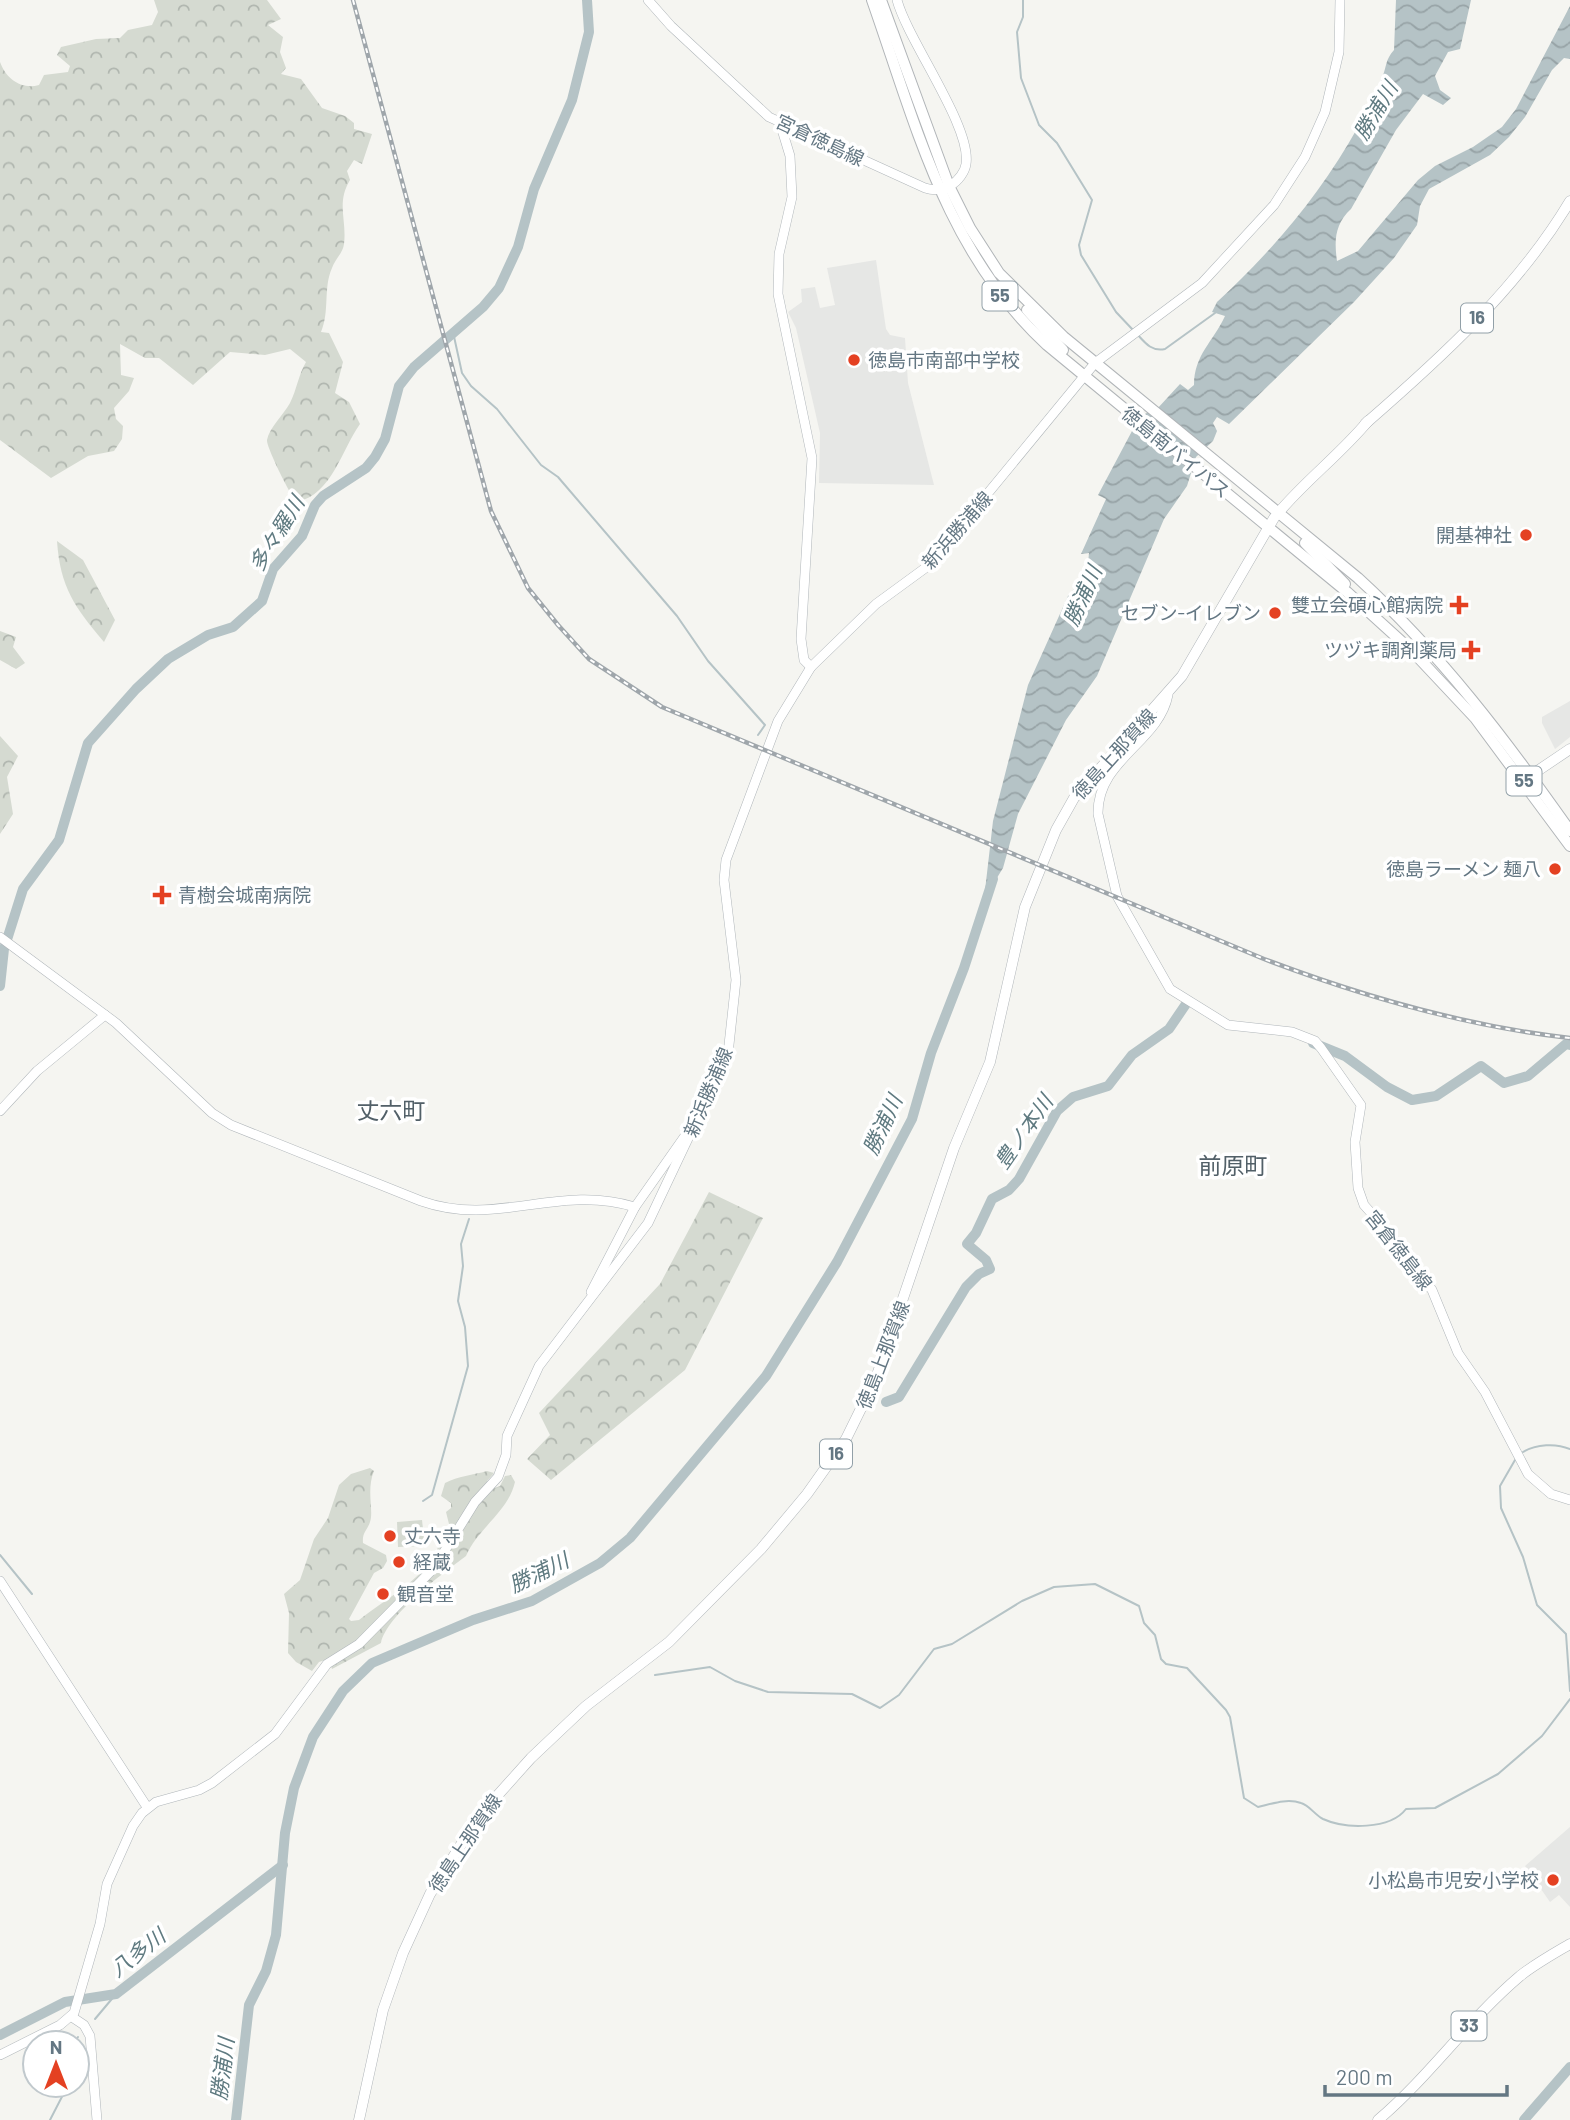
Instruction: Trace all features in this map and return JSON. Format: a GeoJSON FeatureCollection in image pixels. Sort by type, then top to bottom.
{"type":"FeatureCollection","features":[{"type":"Feature","properties":{"kind":"highway","name":"徳島南バイパス"},"geometry":{"type":"LineString","coordinates":[[872,0],[973,257],[988,281],[1026,326],[1087,379],[1375,593],[1424,643],[1469,703]]}},
{"type":"Feature","properties":{"kind":"highway","name":"徳島南バイパス"},"geometry":{"type":"LineString","coordinates":[[881,0],[944,188],[984,251],[1019,295],[1270,517],[1469,703],[1570,831]]}},
{"type":"Feature","properties":{"kind":"highway"},"geometry":{"type":"LineString","coordinates":[[1019,295],[1033,319],[1081,365],[1087,379]]}},
{"type":"Feature","properties":{"kind":"highway","name":"徳島南バイパス"},"geometry":{"type":"LineString","coordinates":[[1527,777],[1570,846]]}},
{"type":"Feature","properties":{"kind":"main road","name":"宮倉徳島線"},"geometry":{"type":"LineString","coordinates":[[648,0],[671,26],[755,105],[780,123],[925,188],[944,188]]}},
{"type":"Feature","properties":{"kind":"main road"},"geometry":{"type":"LineString","coordinates":[[897,0],[952,113],[965,152],[966,166],[958,179],[944,188]]}},
{"type":"Feature","properties":{"kind":"main road","name":"新浜勝浦線"},"geometry":{"type":"LineString","coordinates":[[147,1807],[212,1783],[275,1734],[327,1664],[359,1644],[434,1568],[475,1502],[498,1476],[506,1455],[507,1436],[545,1356],[648,1223],[701,1117],[728,1054],[734,1014],[735,954],[724,880],[729,851],[778,721],[811,667],[877,604],[928,566],[1098,365],[1202,282],[1274,205],[1305,157],[1325,112],[1339,52],[1340,0]]}},
{"type":"Feature","properties":{"kind":"main road"},"geometry":{"type":"LineString","coordinates":[[780,123],[790,156],[792,197],[779,254],[778,294],[812,458],[801,639],[804,660],[811,667]]}},
{"type":"Feature","properties":{"kind":"main road","name":"徳島上那賀線"},"geometry":{"type":"LineString","coordinates":[[359,2120],[383,2010],[403,1953],[435,1885],[479,1815],[531,1758],[586,1706],[669,1642],[761,1549],[807,1494],[846,1439],[876,1378],[954,1149],[990,1062],[1025,907],[1051,842],[1074,798],[1168,695],[1195,657],[1270,517],[1300,481],[1368,421],[1504,291],[1570,201]]}},
{"type":"Feature","properties":{"kind":"main road","name":"宮倉徳島線"},"geometry":{"type":"LineString","coordinates":[[1168,695],[1165,708],[1158,719],[1111,772],[1098,801],[1098,814],[1122,908],[1170,989],[1228,1025],[1253,1030],[1292,1032],[1315,1041],[1321,1048],[1361,1105],[1355,1142],[1358,1188],[1364,1205],[1397,1242],[1432,1290],[1458,1353],[1485,1392],[1528,1474],[1551,1494],[1570,1500]]}},
{"type":"Feature","properties":{"kind":"main road"},"geometry":{"type":"LineString","coordinates":[[1527,777],[1570,749]]}},
{"type":"Feature","properties":{"kind":"main road"},"geometry":{"type":"LineString","coordinates":[[0,937],[105,1015],[149,1052],[197,1101],[231,1125],[421,1201],[474,1212],[557,1200],[599,1201],[635,1207]]}},
{"type":"Feature","properties":{"kind":"main road"},"geometry":{"type":"LineString","coordinates":[[0,1111],[37,1071],[105,1015]]}},
{"type":"Feature","properties":{"kind":"main road"},"geometry":{"type":"LineString","coordinates":[[588,1300],[597,1274],[612,1255],[635,1207],[684,1133],[701,1117]]}},
{"type":"Feature","properties":{"kind":"main road"},"geometry":{"type":"LineString","coordinates":[[0,1581],[147,1807],[133,1826],[107,1884],[100,1924],[73,2015],[0,2054]]}},
{"type":"Feature","properties":{"kind":"main road","name":"33"},"geometry":{"type":"LineString","coordinates":[[1378,2120],[1424,2078],[1474,2021],[1520,1976],[1570,1944]]}},
{"type":"Feature","properties":{"kind":"main road"},"geometry":{"type":"LineString","coordinates":[[73,2015],[84,2025],[90,2036],[97,2120]]}},
{"type":"Feature","properties":{"kind":"shaded area","name":"徳島市南部中学校"},"geometry":{"type":"Polygon","coordinates":[[[876,260],[886,329],[890,335],[905,338],[908,383],[934,485],[819,483],[820,433],[796,328],[788,312],[802,302],[801,289],[815,287],[820,308],[835,305],[827,268],[876,260]]]}},
{"type":"Feature","properties":{"kind":"shaded area"},"geometry":{"type":"Polygon","coordinates":[[[1570,701],[1570,737],[1555,749],[1542,723],[1542,717],[1570,701]]]}},
{"type":"Feature","properties":{"kind":"shaded area","name":"小松島市児安小学校"},"geometry":{"type":"Polygon","coordinates":[[[1570,1827],[1570,1907],[1559,1895],[1550,1902],[1525,1866],[1570,1827]]]}},
{"type":"Feature","properties":{"kind":"green space"},"geometry":{"type":"Polygon","coordinates":[[[154,0],[267,0],[281,19],[268,25],[283,37],[280,52],[286,68],[281,74],[301,79],[322,108],[345,116],[354,123],[354,129],[372,134],[362,164],[354,160],[347,171],[350,180],[343,204],[344,244],[329,276],[321,332],[329,333],[343,362],[335,393],[349,402],[360,424],[327,481],[309,497],[297,502],[280,472],[267,440],[290,403],[306,362],[290,349],[265,355],[230,352],[193,385],[159,358],[145,358],[120,344],[121,375],[134,378],[129,391],[114,408],[116,419],[123,426],[122,439],[114,451],[88,456],[51,478],[0,440],[0,62],[15,82],[27,86],[39,85],[44,75],[68,72],[70,66],[57,55],[61,47],[96,39],[120,38],[128,30],[152,25],[158,12],[154,0]]]}},
{"type":"Feature","properties":{"kind":"green space"},"geometry":{"type":"Polygon","coordinates":[[[57,541],[83,560],[115,620],[104,642],[71,596],[62,571],[57,541]]]}},
{"type":"Feature","properties":{"kind":"green space"},"geometry":{"type":"Polygon","coordinates":[[[0,631],[16,637],[13,647],[25,663],[16,669],[0,660],[0,631]]]}},
{"type":"Feature","properties":{"kind":"green space"},"geometry":{"type":"Polygon","coordinates":[[[0,736],[18,756],[7,777],[13,814],[0,834],[0,736]]]}},
{"type":"Feature","properties":{"kind":"green space"},"geometry":{"type":"Polygon","coordinates":[[[709,1192],[763,1218],[685,1370],[551,1480],[527,1459],[550,1435],[539,1413],[660,1284],[709,1192]]]}},
{"type":"Feature","properties":{"kind":"green space"},"geometry":{"type":"Polygon","coordinates":[[[370,1468],[374,1471],[371,1517],[363,1543],[386,1555],[387,1561],[383,1568],[374,1573],[349,1619],[351,1621],[359,1620],[398,1592],[432,1560],[443,1536],[450,1528],[446,1512],[451,1508],[451,1503],[441,1496],[445,1483],[487,1471],[494,1473],[487,1481],[492,1489],[500,1486],[505,1476],[511,1475],[515,1482],[506,1502],[466,1556],[404,1608],[385,1632],[381,1643],[332,1669],[328,1659],[319,1662],[312,1671],[296,1662],[288,1653],[289,1613],[284,1594],[300,1580],[314,1539],[328,1518],[339,1485],[351,1474],[370,1468]]]}},
{"type":"Feature","properties":{"kind":"green space"},"geometry":{"type":"Polygon","coordinates":[[[422,1520],[425,1546],[398,1547],[397,1522],[422,1520]]]}},
{"type":"Feature","properties":{"kind":"water"},"geometry":{"type":"Polygon","coordinates":[[[1396,0],[1471,0],[1460,49],[1448,52],[1435,76],[1440,90],[1451,98],[1443,105],[1423,94],[1396,130],[1342,220],[1336,239],[1337,261],[1358,251],[1418,180],[1435,166],[1473,147],[1502,127],[1516,109],[1570,6],[1570,59],[1564,58],[1552,70],[1525,117],[1490,155],[1429,189],[1420,206],[1417,225],[1394,258],[1354,302],[1229,424],[1217,417],[1213,423],[1217,431],[1213,441],[1196,457],[1187,486],[1164,519],[1097,676],[1066,720],[1018,814],[1003,868],[984,899],[993,821],[1028,685],[1068,596],[1087,574],[1089,553],[1081,554],[1106,499],[1098,495],[1140,416],[1157,409],[1180,384],[1188,390],[1194,385],[1197,365],[1225,316],[1212,312],[1217,302],[1258,262],[1295,220],[1343,152],[1371,103],[1394,50],[1396,0]]]}},
{"type":"Feature","properties":{"kind":"waterway","name":"多々羅川"},"geometry":{"type":"LineString","coordinates":[[0,986],[4,949],[23,889],[59,840],[88,743],[136,689],[168,659],[208,635],[233,627],[262,601],[273,569],[302,536],[315,505],[323,496],[366,468],[375,457],[385,439],[399,386],[414,367],[483,307],[499,288],[518,247],[534,189],[572,100],[589,32],[587,0]]}},
{"type":"Feature","properties":{"kind":"waterway"},"geometry":{"type":"LineString","coordinates":[[1023,0],[1023,17],[1017,32],[1021,78],[1039,125],[1057,143],[1092,200],[1079,245],[1081,255],[1116,312],[1133,330]]}},
{"type":"Feature","properties":{"kind":"waterway"},"geometry":{"type":"LineString","coordinates":[[1137,334],[1153,348],[1165,349],[1215,313]]}},
{"type":"Feature","properties":{"kind":"waterway"},"geometry":{"type":"LineString","coordinates":[[453,332],[462,373],[471,386],[497,409],[541,465],[558,477],[677,616],[708,661],[765,725],[758,735]]}},
{"type":"Feature","properties":{"kind":"waterway","name":"勝浦川"},"geometry":{"type":"LineString","coordinates":[[236,2120],[249,2005],[266,1971],[276,1935],[285,1833],[294,1788],[313,1737],[343,1691],[372,1663],[473,1620],[532,1601],[600,1563],[630,1538],[766,1376],[837,1262],[912,1119],[931,1053],[964,968],[993,879]]}},
{"type":"Feature","properties":{"kind":"waterway","name":"豊ノ本川"},"geometry":{"type":"LineString","coordinates":[[886,1402],[899,1397],[966,1287],[979,1274],[990,1269],[986,1260],[967,1244],[976,1233],[992,1199],[1009,1190],[1019,1179],[1057,1111],[1073,1097],[1108,1086],[1132,1055],[1169,1029],[1186,1004]]}},
{"type":"Feature","properties":{"kind":"waterway","name":"豊ノ本川"},"geometry":{"type":"LineString","coordinates":[[1313,1043],[1345,1056],[1387,1087],[1412,1100],[1436,1096],[1481,1066],[1504,1083],[1528,1076],[1566,1044],[1570,1045]]}},
{"type":"Feature","properties":{"kind":"waterway"},"geometry":{"type":"LineString","coordinates":[[423,1501],[432,1495],[468,1366],[465,1327],[458,1301],[463,1266],[461,1244],[469,1219]]}},
{"type":"Feature","properties":{"kind":"waterway"},"geometry":{"type":"LineString","coordinates":[[1523,1452],[1546,1445],[1570,1449]]}},
{"type":"Feature","properties":{"kind":"waterway"},"geometry":{"type":"LineString","coordinates":[[1515,1460],[1500,1486],[1501,1508],[1523,1557],[1537,1605],[1566,1634],[1570,1691]]}},
{"type":"Feature","properties":{"kind":"waterway"},"geometry":{"type":"LineString","coordinates":[[0,1555],[32,1594]]}},
{"type":"Feature","properties":{"kind":"waterway"},"geometry":{"type":"LineString","coordinates":[[655,1675],[710,1667],[735,1681],[768,1692],[852,1694],[880,1708],[899,1695],[934,1649],[952,1644],[1022,1601],[1054,1587],[1095,1584],[1139,1606],[1144,1623],[1155,1635],[1161,1659],[1166,1664],[1187,1668],[1226,1710],[1230,1717],[1244,1798],[1258,1807],[1290,1801],[1304,1804],[1323,1819],[1355,1826],[1389,1821],[1406,1809],[1435,1808],[1498,1774],[1542,1736],[1570,1699]]}},
{"type":"Feature","properties":{"kind":"waterway","name":"八多川"},"geometry":{"type":"LineString","coordinates":[[0,2035],[65,2002],[116,1994],[283,1865]]}},
{"type":"Feature","properties":{"kind":"waterway"},"geometry":{"type":"LineString","coordinates":[[95,2019],[116,1994]]}},
{"type":"Feature","properties":{"kind":"waterway"},"geometry":{"type":"LineString","coordinates":[[1524,2120],[1570,2067]]}},
{"type":"Feature","properties":{"kind":"waterway"},"geometry":{"type":"LineString","coordinates":[[50,2120],[61,2099]]}},
{"type":"Feature","properties":{"kind":"railway"},"geometry":{"type":"LineString","coordinates":[[353,0],[491,511],[528,588],[589,659],[662,707],[1264,959],[1377,998],[1453,1018],[1570,1038]]}},
{"type":"Feature","properties":{"kind":"place","name":"徳島市南部中学校"},"geometry":{"type":"Point","coordinates":[854,360]}},
{"type":"Feature","properties":{"kind":"place","name":"開基神社"},"geometry":{"type":"Point","coordinates":[1526,535]}},
{"type":"Feature","properties":{"kind":"place","name":"雙立会碩心館病院"},"geometry":{"type":"Point","coordinates":[1459,605]}},
{"type":"Feature","properties":{"kind":"place","name":"セブン-イレブン"},"geometry":{"type":"Point","coordinates":[1275,613]}},
{"type":"Feature","properties":{"kind":"place","name":"ツヅキ調剤薬局"},"geometry":{"type":"Point","coordinates":[1471,650]}},
{"type":"Feature","properties":{"kind":"place","name":"徳島ラーメン 麺八"},"geometry":{"type":"Point","coordinates":[1555,869]}},
{"type":"Feature","properties":{"kind":"place","name":"青樹会城南病院"},"geometry":{"type":"Point","coordinates":[162,895]}},
{"type":"Feature","properties":{"kind":"place","name":"丈六寺"},"geometry":{"type":"Point","coordinates":[390,1536]}},
{"type":"Feature","properties":{"kind":"place","name":"経蔵"},"geometry":{"type":"Point","coordinates":[399,1562]}},
{"type":"Feature","properties":{"kind":"place","name":"観音堂"},"geometry":{"type":"Point","coordinates":[383,1594]}},
{"type":"Feature","properties":{"kind":"place","name":"小松島市児安小学校"},"geometry":{"type":"Point","coordinates":[1553,1880]}},
{"type":"Feature","properties":{"kind":"district","name":"丈六町"},"geometry":{"type":"Point","coordinates":[391,1111]}},
{"type":"Feature","properties":{"kind":"district","name":"前原町"},"geometry":{"type":"Point","coordinates":[1233,1166]}}]}
